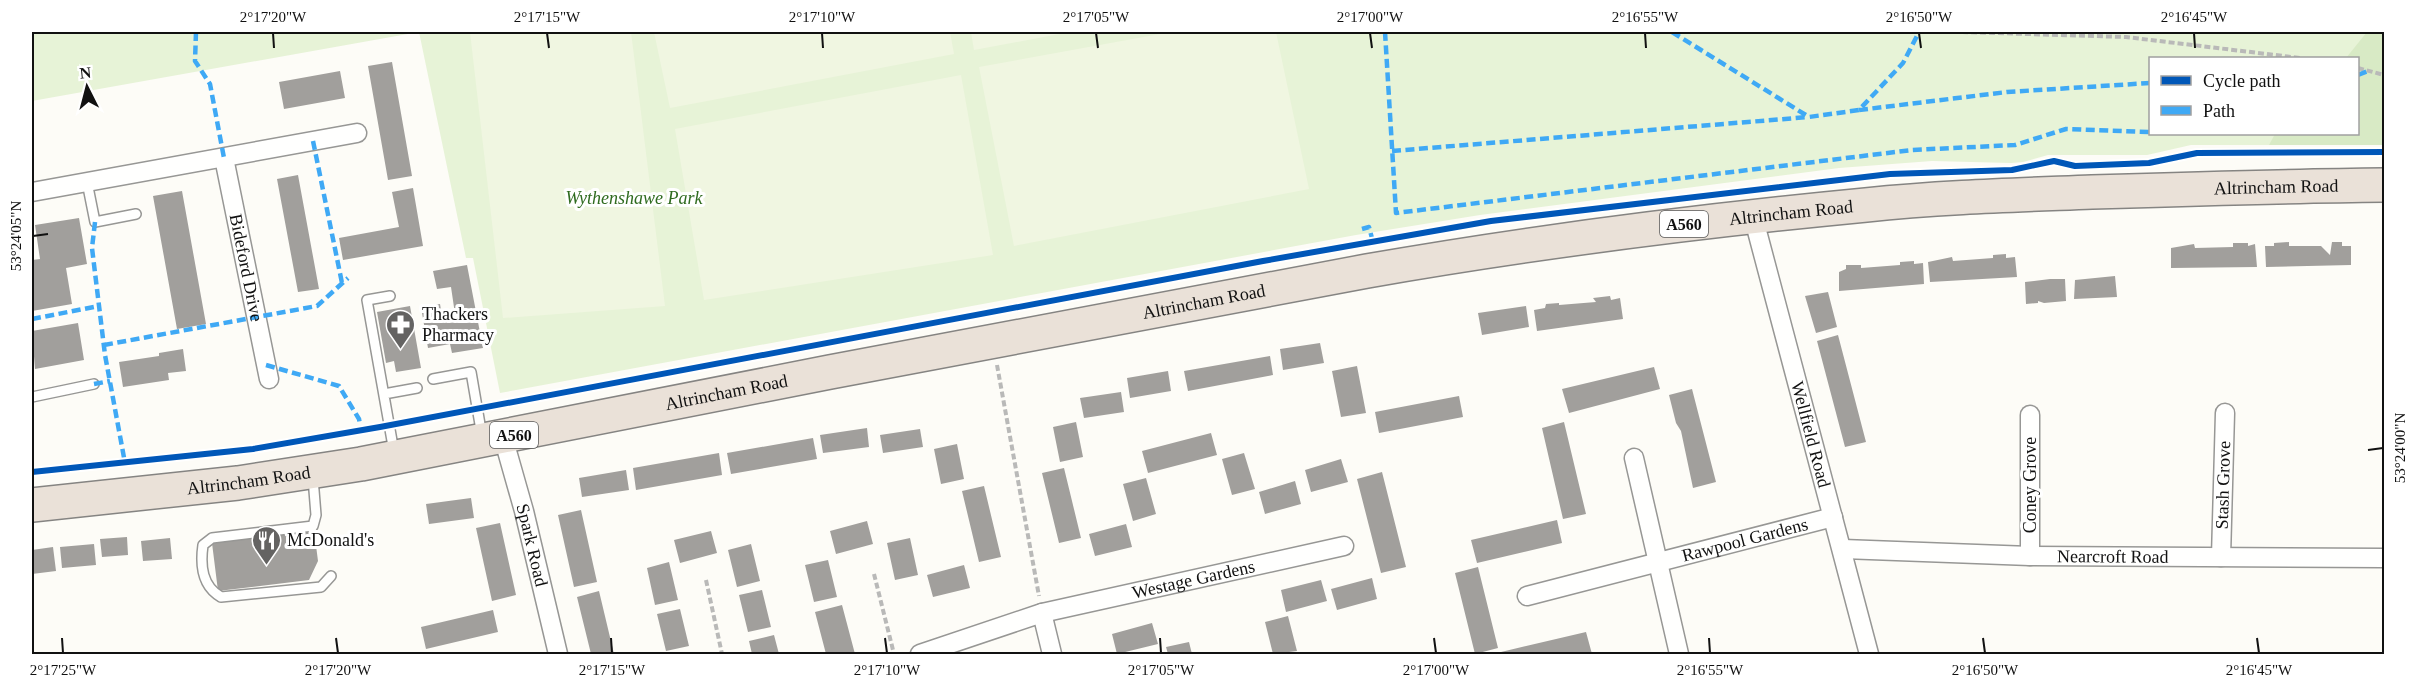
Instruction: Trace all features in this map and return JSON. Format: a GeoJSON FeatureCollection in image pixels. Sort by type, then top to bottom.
{"type":"FeatureCollection","features":[{"type":"Feature","properties":{"kind":"highway","name":"Altrincham Road"},"geometry":{"type":"LineString","coordinates":[[32,505],[238,483],[395,458],[830,372],[1456,256],[1647,229],[1868,204],[1956,198],[2247,187],[2385,185]]}},
{"type":"Feature","properties":{"kind":"street"},"geometry":{"type":"LineString","coordinates":[[32,192],[357,133]]}},
{"type":"Feature","properties":{"kind":"street","name":"Bideford Drive"},"geometry":{"type":"LineString","coordinates":[[224,158],[269,379]]}},
{"type":"Feature","properties":{"kind":"street","name":"Wellfield Road"},"geometry":{"type":"LineString","coordinates":[[1753,216],[1869,654]]}},
{"type":"Feature","properties":{"kind":"street","name":"Stash Grove"},"geometry":{"type":"LineString","coordinates":[[2221,557],[2225,413]]}},
{"type":"Feature","properties":{"kind":"street","name":"Coney Grove"},"geometry":{"type":"LineString","coordinates":[[2030,414],[2030,556]]}},
{"type":"Feature","properties":{"kind":"street","name":"Spark Road"},"geometry":{"type":"LineString","coordinates":[[493,439],[524,511],[558,654]]}},
{"type":"Feature","properties":{"kind":"street","name":"Rawpool Gardens"},"geometry":{"type":"LineString","coordinates":[[1634,458],[1679,654]]}},
{"type":"Feature","properties":{"kind":"street","name":"Rawpool Gardens"},"geometry":{"type":"LineString","coordinates":[[1527,596],[1833,517]]}},
{"type":"Feature","properties":{"kind":"street","name":"Westage Gardens"},"geometry":{"type":"LineString","coordinates":[[920,654],[1042,613],[1344,546]]}},
{"type":"Feature","properties":{"kind":"street","name":"Nearcroft Road"},"geometry":{"type":"LineString","coordinates":[[1843,549],[2030,556],[2385,558]]}},
{"type":"Feature","properties":{"kind":"street"},"geometry":{"type":"LineString","coordinates":[[1042,613],[1052,654]]}},
{"type":"Feature","properties":{"kind":"lane"},"geometry":{"type":"LineString","coordinates":[[87,182],[95,222],[136,214]]}},
{"type":"Feature","properties":{"kind":"lane"},"geometry":{"type":"LineString","coordinates":[[390,296],[368,300],[395,458]]}},
{"type":"Feature","properties":{"kind":"lane"},"geometry":{"type":"LineString","coordinates":[[433,379],[471,372],[493,439]]}},
{"type":"Feature","properties":{"kind":"lane"},"geometry":{"type":"LineString","coordinates":[[32,397],[94,384]]}},
{"type":"Feature","properties":{"kind":"lane"},"geometry":{"type":"LineString","coordinates":[[384,394],[417,388]]}},
{"type":"Feature","properties":{"kind":"lane"},"geometry":{"type":"LineString","coordinates":[[312,472],[316,498],[316,515],[313,526],[212,538],[203,545],[201,556],[204,581],[211,591],[221,597],[321,586],[331,576]]}},
{"type":"Feature","properties":{"kind":"path"},"geometry":{"type":"LineString","coordinates":[[1962,32],[2126,37],[2292,57]]}},
{"type":"Feature","properties":{"kind":"path"},"geometry":{"type":"LineString","coordinates":[[2359,68],[2385,75]]}},
{"type":"Feature","properties":{"kind":"path"},"geometry":{"type":"LineString","coordinates":[[992,343],[1042,613]]}},
{"type":"Feature","properties":{"kind":"path"},"geometry":{"type":"LineString","coordinates":[[874,574],[894,654]]}},
{"type":"Feature","properties":{"kind":"path"},"geometry":{"type":"LineString","coordinates":[[706,580],[722,654]]}},
{"type":"Feature","properties":{"kind":"green space"},"geometry":{"type":"Polygon","coordinates":[[[32,32],[419,32],[32,101],[32,32]]]}},
{"type":"Feature","properties":{"kind":"green space","name":"Wythenshawe Park"},"geometry":{"type":"Polygon","coordinates":[[[419,32],[2384,32],[2384,145],[2191,145],[2147,155],[2048,155],[2011,163],[1932,161],[1839,168],[1480,215],[1356,235],[500,393],[473,258],[466,258],[419,32]]]}},
{"type":"Feature","properties":{"kind":"green space"},"geometry":{"type":"Polygon","coordinates":[[[470,32],[631,32],[665,306],[503,318],[470,32]]]}},
{"type":"Feature","properties":{"kind":"green space"},"geometry":{"type":"Polygon","coordinates":[[[654,32],[950,32],[954,54],[670,108],[654,32]]]}},
{"type":"Feature","properties":{"kind":"green space"},"geometry":{"type":"Polygon","coordinates":[[[971,32],[1070,32],[974,50],[971,32]]]}},
{"type":"Feature","properties":{"kind":"green space"},"geometry":{"type":"Polygon","coordinates":[[[1171,32],[1276,32],[1309,189],[1014,246],[979,67],[1171,32]]]}},
{"type":"Feature","properties":{"kind":"green space"},"geometry":{"type":"Polygon","coordinates":[[[2367,32],[2384,32],[2384,145],[2269,145],[2274,135],[2359,135],[2359,57],[2347,57],[2367,32]]]}},
{"type":"Feature","properties":{"kind":"green space"},"geometry":{"type":"Polygon","coordinates":[[[961,75],[993,255],[704,300],[675,129],[961,75]]]}},
{"type":"Feature","properties":{"kind":"building"},"geometry":{"type":"Polygon","coordinates":[[[392,62],[412,176],[388,180],[368,66],[392,62]]]}},
{"type":"Feature","properties":{"kind":"building"},"geometry":{"type":"Polygon","coordinates":[[[340,71],[345,98],[284,109],[279,82],[340,71]]]}},
{"type":"Feature","properties":{"kind":"building"},"geometry":{"type":"Polygon","coordinates":[[[298,175],[319,289],[298,292],[277,179],[298,175]]]}},
{"type":"Feature","properties":{"kind":"building"},"geometry":{"type":"Polygon","coordinates":[[[413,188],[423,246],[343,260],[339,238],[399,227],[392,192],[413,188]]]}},
{"type":"Feature","properties":{"kind":"building"},"geometry":{"type":"Polygon","coordinates":[[[182,191],[206,324],[177,329],[153,196],[182,191]]]}},
{"type":"Feature","properties":{"kind":"building"},"geometry":{"type":"Polygon","coordinates":[[[79,218],[87,264],[66,268],[72,304],[32,311],[32,260],[40,259],[35,225],[79,218]]]}},
{"type":"Feature","properties":{"kind":"building"},"geometry":{"type":"Polygon","coordinates":[[[2289,242],[2289,246],[2321,246],[2330,255],[2332,242],[2342,242],[2342,246],[2351,246],[2351,265],[2266,267],[2265,246],[2289,242]]]}},
{"type":"Feature","properties":{"kind":"building"},"geometry":{"type":"Polygon","coordinates":[[[2233,243],[2248,243],[2248,246],[2255,244],[2257,267],[2171,268],[2171,248],[2194,244],[2195,248],[2233,247],[2233,243]]]}},
{"type":"Feature","properties":{"kind":"building"},"geometry":{"type":"Polygon","coordinates":[[[2006,254],[2006,258],[2015,257],[2017,277],[1930,282],[1928,262],[1952,257],[1953,261],[1993,258],[1993,255],[2006,254]]]}},
{"type":"Feature","properties":{"kind":"building"},"geometry":{"type":"Polygon","coordinates":[[[1914,261],[1914,264],[1923,263],[1924,284],[1839,291],[1839,272],[1846,269],[1846,265],[1861,265],[1861,268],[1900,265],[1900,262],[1914,261]]]}},
{"type":"Feature","properties":{"kind":"building"},"geometry":{"type":"Polygon","coordinates":[[[467,265],[483,348],[452,353],[450,344],[428,348],[421,307],[440,304],[442,316],[455,314],[451,287],[437,289],[433,271],[467,265]]]}},
{"type":"Feature","properties":{"kind":"building"},"geometry":{"type":"Polygon","coordinates":[[[2115,276],[2117,297],[2074,299],[2075,280],[2115,276]]]}},
{"type":"Feature","properties":{"kind":"building"},"geometry":{"type":"Polygon","coordinates":[[[2065,279],[2066,301],[2044,303],[2038,301],[2038,303],[2026,304],[2025,282],[2065,279]]]}},
{"type":"Feature","properties":{"kind":"building"},"geometry":{"type":"Polygon","coordinates":[[[1828,292],[1837,327],[1816,333],[1805,296],[1828,292]]]}},
{"type":"Feature","properties":{"kind":"building"},"geometry":{"type":"Polygon","coordinates":[[[1610,296],[1611,300],[1620,298],[1623,319],[1537,331],[1534,310],[1545,308],[1546,304],[1596,302],[1593,298],[1610,296]]]}},
{"type":"Feature","properties":{"kind":"building"},"geometry":{"type":"Polygon","coordinates":[[[410,306],[421,368],[396,372],[394,361],[386,363],[377,312],[410,306]]]}},
{"type":"Feature","properties":{"kind":"building"},"geometry":{"type":"Polygon","coordinates":[[[1526,306],[1529,327],[1482,335],[1478,313],[1526,306]]]}},
{"type":"Feature","properties":{"kind":"building"},"geometry":{"type":"Polygon","coordinates":[[[78,323],[84,360],[35,369],[32,331],[78,323]]]}},
{"type":"Feature","properties":{"kind":"building"},"geometry":{"type":"Polygon","coordinates":[[[1838,335],[1866,442],[1845,447],[1817,341],[1838,335]]]}},
{"type":"Feature","properties":{"kind":"building"},"geometry":{"type":"Polygon","coordinates":[[[1320,343],[1324,363],[1283,370],[1280,349],[1320,343]]]}},
{"type":"Feature","properties":{"kind":"building"},"geometry":{"type":"Polygon","coordinates":[[[183,349],[186,371],[168,373],[169,380],[123,387],[119,362],[159,356],[159,353],[183,349]]]}},
{"type":"Feature","properties":{"kind":"building"},"geometry":{"type":"Polygon","coordinates":[[[1270,356],[1273,375],[1188,391],[1184,371],[1270,356]]]}},
{"type":"Feature","properties":{"kind":"building"},"geometry":{"type":"Polygon","coordinates":[[[1357,366],[1366,413],[1341,417],[1332,371],[1357,366]]]}},
{"type":"Feature","properties":{"kind":"building"},"geometry":{"type":"Polygon","coordinates":[[[1654,367],[1660,389],[1569,413],[1562,389],[1654,367]]]}},
{"type":"Feature","properties":{"kind":"building"},"geometry":{"type":"Polygon","coordinates":[[[1168,371],[1171,391],[1130,398],[1127,378],[1168,371]]]}},
{"type":"Feature","properties":{"kind":"building"},"geometry":{"type":"Polygon","coordinates":[[[1692,389],[1716,482],[1693,488],[1681,431],[1676,423],[1669,395],[1692,389]]]}},
{"type":"Feature","properties":{"kind":"building"},"geometry":{"type":"Polygon","coordinates":[[[1121,392],[1124,412],[1084,418],[1080,398],[1121,392]]]}},
{"type":"Feature","properties":{"kind":"building"},"geometry":{"type":"Polygon","coordinates":[[[1459,396],[1463,417],[1379,433],[1375,412],[1459,396]]]}},
{"type":"Feature","properties":{"kind":"building"},"geometry":{"type":"Polygon","coordinates":[[[1076,422],[1083,457],[1060,462],[1053,427],[1076,422]]]}},
{"type":"Feature","properties":{"kind":"building"},"geometry":{"type":"Polygon","coordinates":[[[1564,422],[1586,514],[1563,519],[1542,428],[1564,422]]]}},
{"type":"Feature","properties":{"kind":"building"},"geometry":{"type":"Polygon","coordinates":[[[867,428],[869,447],[823,453],[820,435],[867,428]]]}},
{"type":"Feature","properties":{"kind":"building"},"geometry":{"type":"Polygon","coordinates":[[[920,429],[923,447],[883,453],[880,435],[920,429]]]}},
{"type":"Feature","properties":{"kind":"building"},"geometry":{"type":"Polygon","coordinates":[[[1211,433],[1217,455],[1148,473],[1142,451],[1211,433]]]}},
{"type":"Feature","properties":{"kind":"building"},"geometry":{"type":"Polygon","coordinates":[[[813,438],[817,459],[731,474],[727,453],[813,438]]]}},
{"type":"Feature","properties":{"kind":"building"},"geometry":{"type":"Polygon","coordinates":[[[957,444],[964,479],[941,484],[934,449],[957,444]]]}},
{"type":"Feature","properties":{"kind":"building"},"geometry":{"type":"Polygon","coordinates":[[[719,453],[722,475],[636,490],[633,468],[719,453]]]}},
{"type":"Feature","properties":{"kind":"building"},"geometry":{"type":"Polygon","coordinates":[[[1244,453],[1255,489],[1232,495],[1222,459],[1244,453]]]}},
{"type":"Feature","properties":{"kind":"building"},"geometry":{"type":"Polygon","coordinates":[[[1341,459],[1348,482],[1311,492],[1305,470],[1341,459]]]}},
{"type":"Feature","properties":{"kind":"building"},"geometry":{"type":"Polygon","coordinates":[[[1064,468],[1081,538],[1059,543],[1042,473],[1064,468]]]}},
{"type":"Feature","properties":{"kind":"building"},"geometry":{"type":"Polygon","coordinates":[[[626,470],[629,490],[582,497],[579,478],[626,470]]]}},
{"type":"Feature","properties":{"kind":"building"},"geometry":{"type":"Polygon","coordinates":[[[1382,472],[1406,567],[1381,573],[1357,479],[1382,472]]]}},
{"type":"Feature","properties":{"kind":"building"},"geometry":{"type":"Polygon","coordinates":[[[1146,478],[1156,514],[1133,521],[1123,484],[1146,478]]]}},
{"type":"Feature","properties":{"kind":"building"},"geometry":{"type":"Polygon","coordinates":[[[1295,481],[1301,504],[1265,514],[1259,492],[1295,481]]]}},
{"type":"Feature","properties":{"kind":"building"},"geometry":{"type":"Polygon","coordinates":[[[984,486],[1001,557],[979,562],[962,491],[984,486]]]}},
{"type":"Feature","properties":{"kind":"building"},"geometry":{"type":"Polygon","coordinates":[[[471,498],[474,518],[429,524],[426,504],[471,498]]]}},
{"type":"Feature","properties":{"kind":"building"},"geometry":{"type":"Polygon","coordinates":[[[581,510],[597,582],[574,587],[558,515],[581,510]]]}},
{"type":"Feature","properties":{"kind":"building"},"geometry":{"type":"Polygon","coordinates":[[[1557,520],[1562,543],[1477,563],[1471,540],[1557,520]]]}},
{"type":"Feature","properties":{"kind":"building"},"geometry":{"type":"Polygon","coordinates":[[[867,521],[873,544],[836,554],[830,531],[867,521]]]}},
{"type":"Feature","properties":{"kind":"building"},"geometry":{"type":"Polygon","coordinates":[[[500,523],[516,595],[492,601],[476,528],[500,523]]]}},
{"type":"Feature","properties":{"kind":"building"},"geometry":{"type":"Polygon","coordinates":[[[1126,524],[1132,547],[1095,556],[1089,534],[1126,524]]]}},
{"type":"Feature","properties":{"kind":"building","name":"McDonald's"},"geometry":{"type":"Polygon","coordinates":[[[314,530],[318,561],[309,580],[218,591],[212,543],[314,530]]]}},
{"type":"Feature","properties":{"kind":"building"},"geometry":{"type":"Polygon","coordinates":[[[711,531],[717,553],[680,563],[674,540],[711,531]]]}},
{"type":"Feature","properties":{"kind":"building"},"geometry":{"type":"Polygon","coordinates":[[[127,537],[128,555],[102,557],[100,539],[127,537]]]}},
{"type":"Feature","properties":{"kind":"building"},"geometry":{"type":"Polygon","coordinates":[[[170,538],[172,559],[143,561],[141,541],[170,538]]]}},
{"type":"Feature","properties":{"kind":"building"},"geometry":{"type":"Polygon","coordinates":[[[910,538],[918,575],[895,580],[887,543],[910,538]]]}},
{"type":"Feature","properties":{"kind":"building"},"geometry":{"type":"Polygon","coordinates":[[[94,544],[96,565],[62,568],[60,547],[94,544]]]}},
{"type":"Feature","properties":{"kind":"building"},"geometry":{"type":"Polygon","coordinates":[[[751,544],[760,581],[737,587],[728,550],[751,544]]]}},
{"type":"Feature","properties":{"kind":"building"},"geometry":{"type":"Polygon","coordinates":[[[53,547],[56,571],[32,574],[32,550],[53,547]]]}},
{"type":"Feature","properties":{"kind":"building"},"geometry":{"type":"Polygon","coordinates":[[[828,560],[837,597],[814,602],[805,565],[828,560]]]}},
{"type":"Feature","properties":{"kind":"building"},"geometry":{"type":"Polygon","coordinates":[[[669,562],[678,600],[655,605],[647,568],[669,562]]]}},
{"type":"Feature","properties":{"kind":"building"},"geometry":{"type":"Polygon","coordinates":[[[964,565],[970,588],[933,597],[927,575],[964,565]]]}},
{"type":"Feature","properties":{"kind":"building"},"geometry":{"type":"Polygon","coordinates":[[[1478,567],[1498,648],[1475,654],[1455,573],[1478,567]]]}},
{"type":"Feature","properties":{"kind":"building"},"geometry":{"type":"Polygon","coordinates":[[[1372,578],[1377,599],[1337,610],[1331,589],[1372,578]]]}},
{"type":"Feature","properties":{"kind":"building"},"geometry":{"type":"Polygon","coordinates":[[[1321,580],[1327,601],[1286,612],[1281,590],[1321,580]]]}},
{"type":"Feature","properties":{"kind":"building"},"geometry":{"type":"Polygon","coordinates":[[[762,590],[771,627],[748,632],[739,595],[762,590]]]}},
{"type":"Feature","properties":{"kind":"building"},"geometry":{"type":"Polygon","coordinates":[[[599,591],[614,654],[591,654],[577,597],[599,591]]]}},
{"type":"Feature","properties":{"kind":"building"},"geometry":{"type":"Polygon","coordinates":[[[842,605],[855,654],[826,654],[815,612],[842,605]]]}},
{"type":"Feature","properties":{"kind":"building"},"geometry":{"type":"Polygon","coordinates":[[[680,609],[689,646],[666,651],[657,614],[680,609]]]}},
{"type":"Feature","properties":{"kind":"building"},"geometry":{"type":"Polygon","coordinates":[[[493,610],[498,632],[426,649],[421,627],[493,610]]]}},
{"type":"Feature","properties":{"kind":"building"},"geometry":{"type":"Polygon","coordinates":[[[1288,616],[1297,651],[1273,654],[1265,622],[1288,616]]]}},
{"type":"Feature","properties":{"kind":"building"},"geometry":{"type":"Polygon","coordinates":[[[1152,623],[1158,644],[1117,654],[1112,634],[1152,623]]]}},
{"type":"Feature","properties":{"kind":"building"},"geometry":{"type":"Polygon","coordinates":[[[1586,632],[1592,654],[1502,654],[1501,652],[1586,632]]]}},
{"type":"Feature","properties":{"kind":"building"},"geometry":{"type":"Polygon","coordinates":[[[774,635],[779,654],[752,654],[749,641],[774,635]]]}},
{"type":"Feature","properties":{"kind":"building"},"geometry":{"type":"Polygon","coordinates":[[[1189,642],[1192,654],[1168,654],[1166,647],[1189,642]]]}},
{"type":"Feature","properties":{"kind":"marked path"},"geometry":{"type":"LineString","coordinates":[[196,32],[195,61],[210,84],[224,158]]}},
{"type":"Feature","properties":{"kind":"marked path"},"geometry":{"type":"LineString","coordinates":[[1385,32],[1396,213],[1912,150],[2015,145],[2066,129],[2149,132]]}},
{"type":"Feature","properties":{"kind":"marked path"},"geometry":{"type":"LineString","coordinates":[[1672,32],[1809,117],[1859,110],[1903,63],[1919,32]]}},
{"type":"Feature","properties":{"kind":"marked path"},"geometry":{"type":"LineString","coordinates":[[2359,75],[2368,71]]}},
{"type":"Feature","properties":{"kind":"marked path"},"geometry":{"type":"LineString","coordinates":[[1859,110],[2007,92],[2149,83]]}},
{"type":"Feature","properties":{"kind":"marked path"},"geometry":{"type":"LineString","coordinates":[[1392,151],[1809,117]]}},
{"type":"Feature","properties":{"kind":"marked path"},"geometry":{"type":"LineString","coordinates":[[313,141],[342,283]]}},
{"type":"Feature","properties":{"kind":"marked path"},"geometry":{"type":"LineString","coordinates":[[95,222],[92,248],[105,355],[125,463]]}},
{"type":"Feature","properties":{"kind":"marked path"},"geometry":{"type":"LineString","coordinates":[[1362,229],[1369,227],[1373,242]]}},
{"type":"Feature","properties":{"kind":"marked path"},"geometry":{"type":"LineString","coordinates":[[104,345],[317,306],[348,278]]}},
{"type":"Feature","properties":{"kind":"marked path"},"geometry":{"type":"LineString","coordinates":[[32,319],[99,306]]}},
{"type":"Feature","properties":{"kind":"marked path"},"geometry":{"type":"LineString","coordinates":[[266,365],[339,386],[359,419],[361,430]]}},
{"type":"Feature","properties":{"kind":"marked path"},"geometry":{"type":"LineString","coordinates":[[94,384],[110,381]]}},
{"type":"Feature","properties":{"kind":"cycle path"},"geometry":{"type":"LineString","coordinates":[[32,472],[253,449],[1263,261],[1491,221],[1890,174],[2012,170],[2054,161],[2075,166],[2149,163],[2197,153],[2384,152]]}},
{"type":"Feature","properties":{"kind":"place","name":"Thackers Pharmacy"},"geometry":{"type":"Point","coordinates":[401,350]}},
{"type":"Feature","properties":{"kind":"place","name":"McDonald's"},"geometry":{"type":"Point","coordinates":[266,566]}}]}
